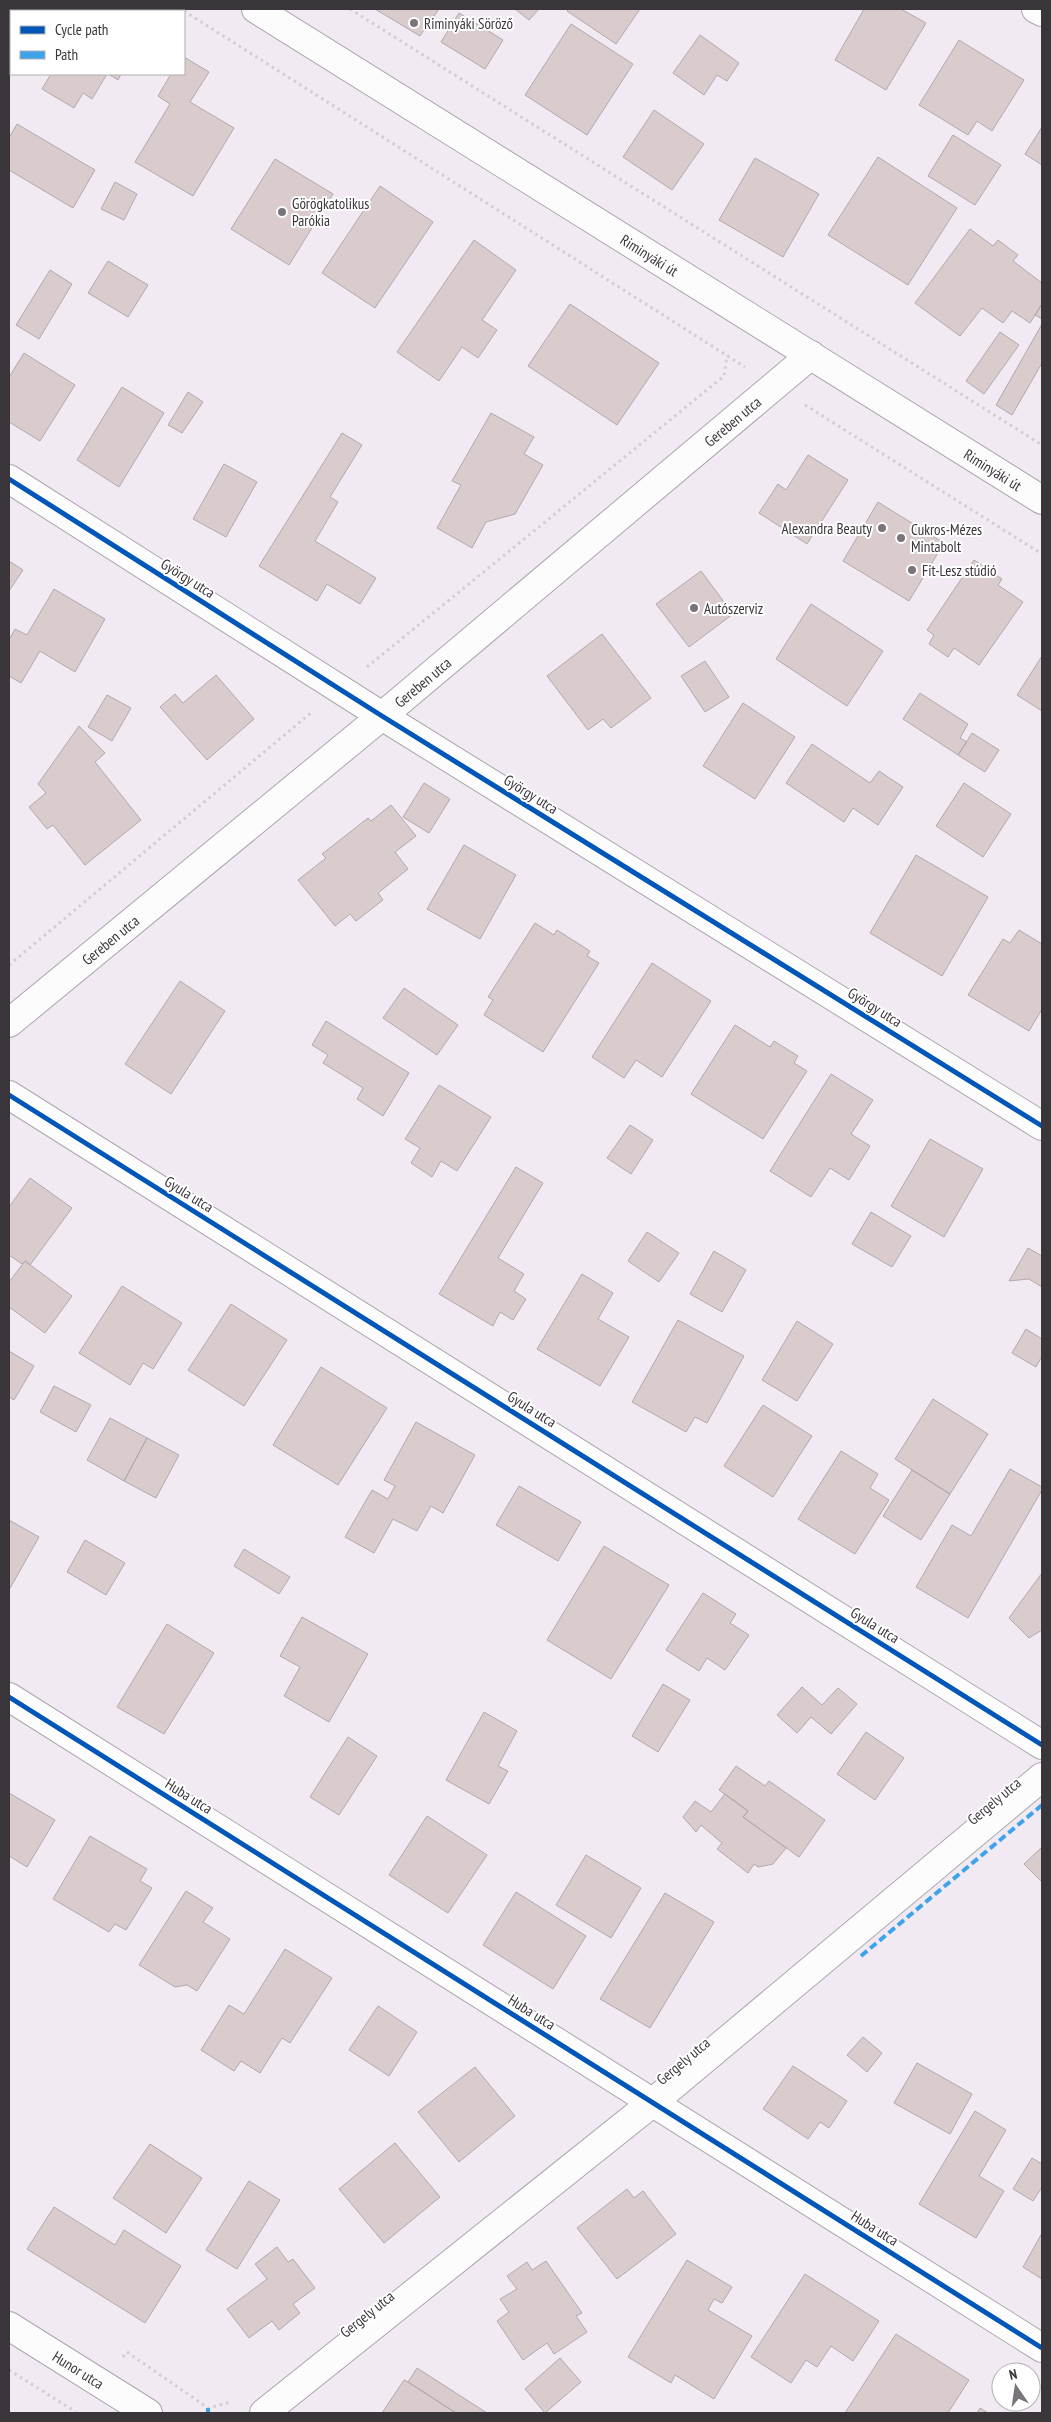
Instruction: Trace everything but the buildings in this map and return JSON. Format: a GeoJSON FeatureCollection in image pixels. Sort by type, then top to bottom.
{"type":"FeatureCollection","features":[{"type":"Feature","properties":{"kind":"street","name":"Riminyáki út"},"geometry":{"type":"LineString","coordinates":[[256,9],[1042,500]]}},
{"type":"Feature","properties":{"kind":"street"},"geometry":{"type":"LineString","coordinates":[[1036,9],[1042,12]]}},
{"type":"Feature","properties":{"kind":"street","name":"Gereben utca"},"geometry":{"type":"LineString","coordinates":[[9,1023],[382,716],[810,355]]}},
{"type":"Feature","properties":{"kind":"street","name":"György utca"},"geometry":{"type":"LineString","coordinates":[[9,479],[382,716],[1042,1126]]}},
{"type":"Feature","properties":{"kind":"street","name":"Gyula utca"},"geometry":{"type":"LineString","coordinates":[[9,1095],[1042,1745]]}},
{"type":"Feature","properties":{"kind":"street","name":"Huba utca"},"geometry":{"type":"LineString","coordinates":[[9,1697],[1042,2348]]}},
{"type":"Feature","properties":{"kind":"street","name":"Gergely utca"},"geometry":{"type":"LineString","coordinates":[[264,2413],[652,2103],[1042,1777]]}},
{"type":"Feature","properties":{"kind":"street","name":"Hunor utca"},"geometry":{"type":"LineString","coordinates":[[9,2326],[148,2413]]}},
{"type":"Feature","properties":{"kind":"path"},"geometry":{"type":"LineString","coordinates":[[350,9],[1042,444]]}},
{"type":"Feature","properties":{"kind":"path"},"geometry":{"type":"LineString","coordinates":[[185,12],[1042,554]]}},
{"type":"Feature","properties":{"kind":"path"},"geometry":{"type":"LineString","coordinates":[[9,965],[340,689],[724,376],[727,355]]}},
{"type":"Feature","properties":{"kind":"path"},"geometry":{"type":"LineString","coordinates":[[104,2386],[127,2352],[208,2408],[235,2401]]}},
{"type":"Feature","properties":{"kind":"path"},"geometry":{"type":"LineString","coordinates":[[9,2370],[78,2413]]}},
{"type":"Feature","properties":{"kind":"marked path"},"geometry":{"type":"LineString","coordinates":[[861,1956],[1042,1805]]}},
{"type":"Feature","properties":{"kind":"marked path"},"geometry":{"type":"LineString","coordinates":[[208,2408],[208,2413]]}},
{"type":"Feature","properties":{"kind":"cycle path"},"geometry":{"type":"LineString","coordinates":[[9,479],[382,716],[1042,1126]]}},
{"type":"Feature","properties":{"kind":"cycle path"},"geometry":{"type":"LineString","coordinates":[[9,1095],[1042,1745]]}},
{"type":"Feature","properties":{"kind":"cycle path"},"geometry":{"type":"LineString","coordinates":[[9,1697],[1042,2348]]}},
{"type":"Feature","properties":{"kind":"place","name":"Riminyáki Söröző"},"geometry":{"type":"Point","coordinates":[414,23]}},
{"type":"Feature","properties":{"kind":"place","name":"Görögkatolikus Parókia"},"geometry":{"type":"Point","coordinates":[282,212]}},
{"type":"Feature","properties":{"kind":"place","name":"Alexandra Beauty"},"geometry":{"type":"Point","coordinates":[882,528]}},
{"type":"Feature","properties":{"kind":"place","name":"Cukros-Mézes Mintabolt"},"geometry":{"type":"Point","coordinates":[901,538]}},
{"type":"Feature","properties":{"kind":"place","name":"Fit-Lesz stúdió"},"geometry":{"type":"Point","coordinates":[912,570]}},
{"type":"Feature","properties":{"kind":"place","name":"Autószerviz"},"geometry":{"type":"Point","coordinates":[694,608]}}]}
